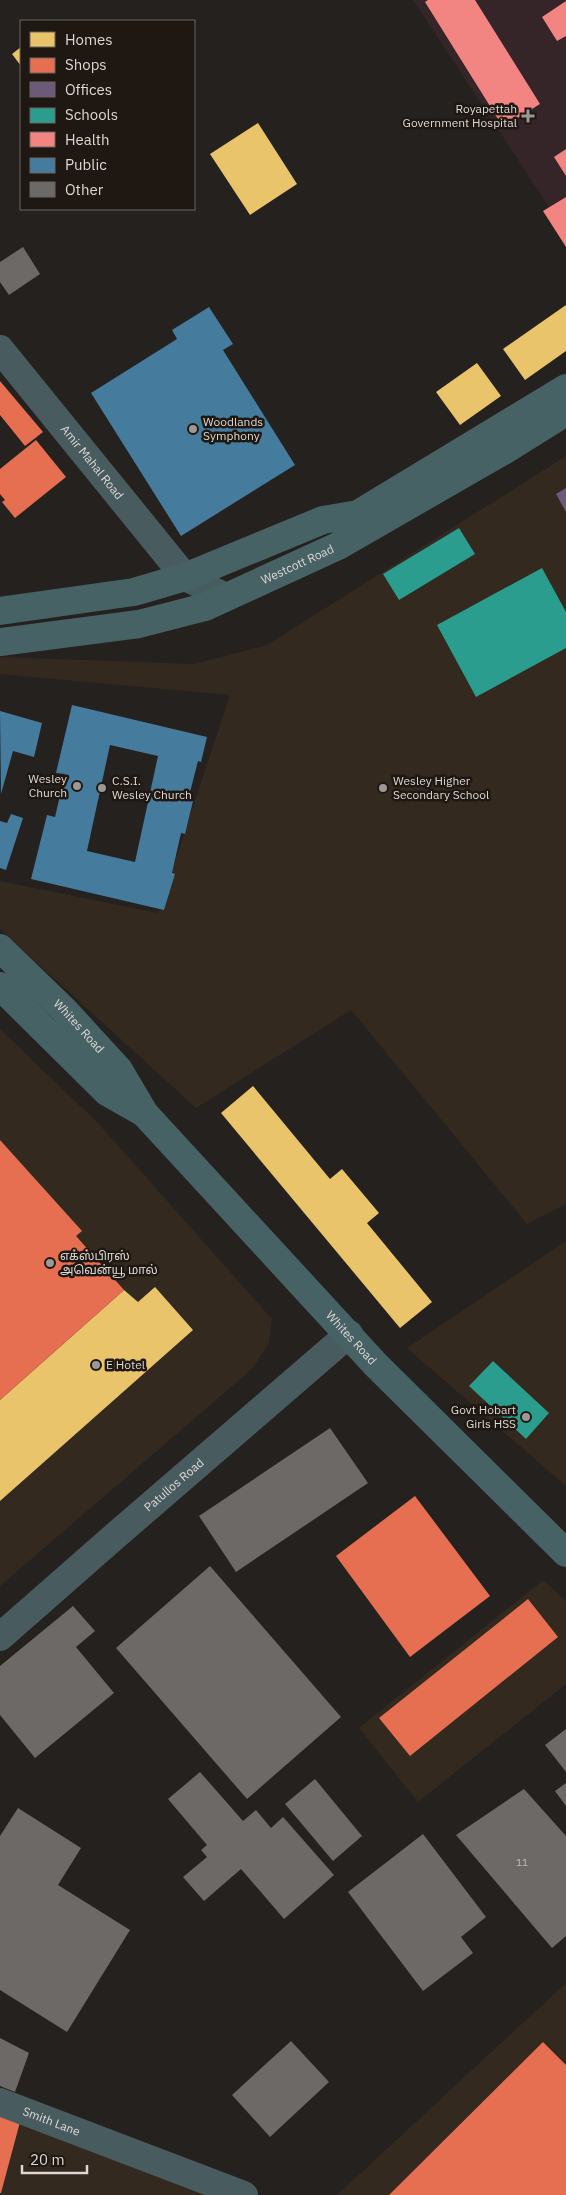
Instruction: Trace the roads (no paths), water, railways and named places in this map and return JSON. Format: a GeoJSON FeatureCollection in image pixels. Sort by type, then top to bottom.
{"type":"FeatureCollection","features":[{"type":"Feature","properties":{"kind":"main road"},"geometry":{"type":"LineString","coordinates":[[0,611],[134,592],[185,577],[323,520],[358,514],[566,388]]}},
{"type":"Feature","properties":{"kind":"main road","name":"Westcott Road"},"geometry":{"type":"LineString","coordinates":[[0,642],[139,624],[205,607],[338,546],[505,450],[566,412]]}},
{"type":"Feature","properties":{"kind":"main road","name":"Whites Road"},"geometry":{"type":"LineString","coordinates":[[0,948],[64,1010],[119,1070],[145,1114],[376,1365],[566,1553]]}},
{"type":"Feature","properties":{"kind":"main road","name":"Whites Road"},"geometry":{"type":"LineString","coordinates":[[0,986],[106,1092],[145,1114]]}},
{"type":"Feature","properties":{"kind":"street","name":"Amir Mahal Road"},"geometry":{"type":"LineString","coordinates":[[0,349],[185,577]]}},
{"type":"Feature","properties":{"kind":"street"},"geometry":{"type":"LineString","coordinates":[[185,577],[226,598]]}},
{"type":"Feature","properties":{"kind":"street","name":"Patullos Road"},"geometry":{"type":"LineString","coordinates":[[0,1637],[349,1334]]}},
{"type":"Feature","properties":{"kind":"street","name":"Smith Lane"},"geometry":{"type":"LineString","coordinates":[[0,2102],[244,2195]]}},
{"type":"Feature","properties":{"kind":"place","name":"Royapettah Government Hospital"},"geometry":{"type":"Point","coordinates":[528,116]}},
{"type":"Feature","properties":{"kind":"place","name":"Woodlands Symphony"},"geometry":{"type":"Point","coordinates":[193,429]}},
{"type":"Feature","properties":{"kind":"place","name":"Wesley Church"},"geometry":{"type":"Point","coordinates":[77,786]}},
{"type":"Feature","properties":{"kind":"place","name":"C.S.I. Wesley Church"},"geometry":{"type":"Point","coordinates":[102,788]}},
{"type":"Feature","properties":{"kind":"place","name":"Wesley Higher Secondary School"},"geometry":{"type":"Point","coordinates":[383,788]}},
{"type":"Feature","properties":{"kind":"place","name":"எக்ஸ்பிரஸ் அவென்யூ மால்"},"geometry":{"type":"Point","coordinates":[50,1263]}},
{"type":"Feature","properties":{"kind":"place","name":"E Hotel"},"geometry":{"type":"Point","coordinates":[96,1365]}},
{"type":"Feature","properties":{"kind":"place","name":"Govt Hobart Girls HSS"},"geometry":{"type":"Point","coordinates":[526,1417]}}]}
